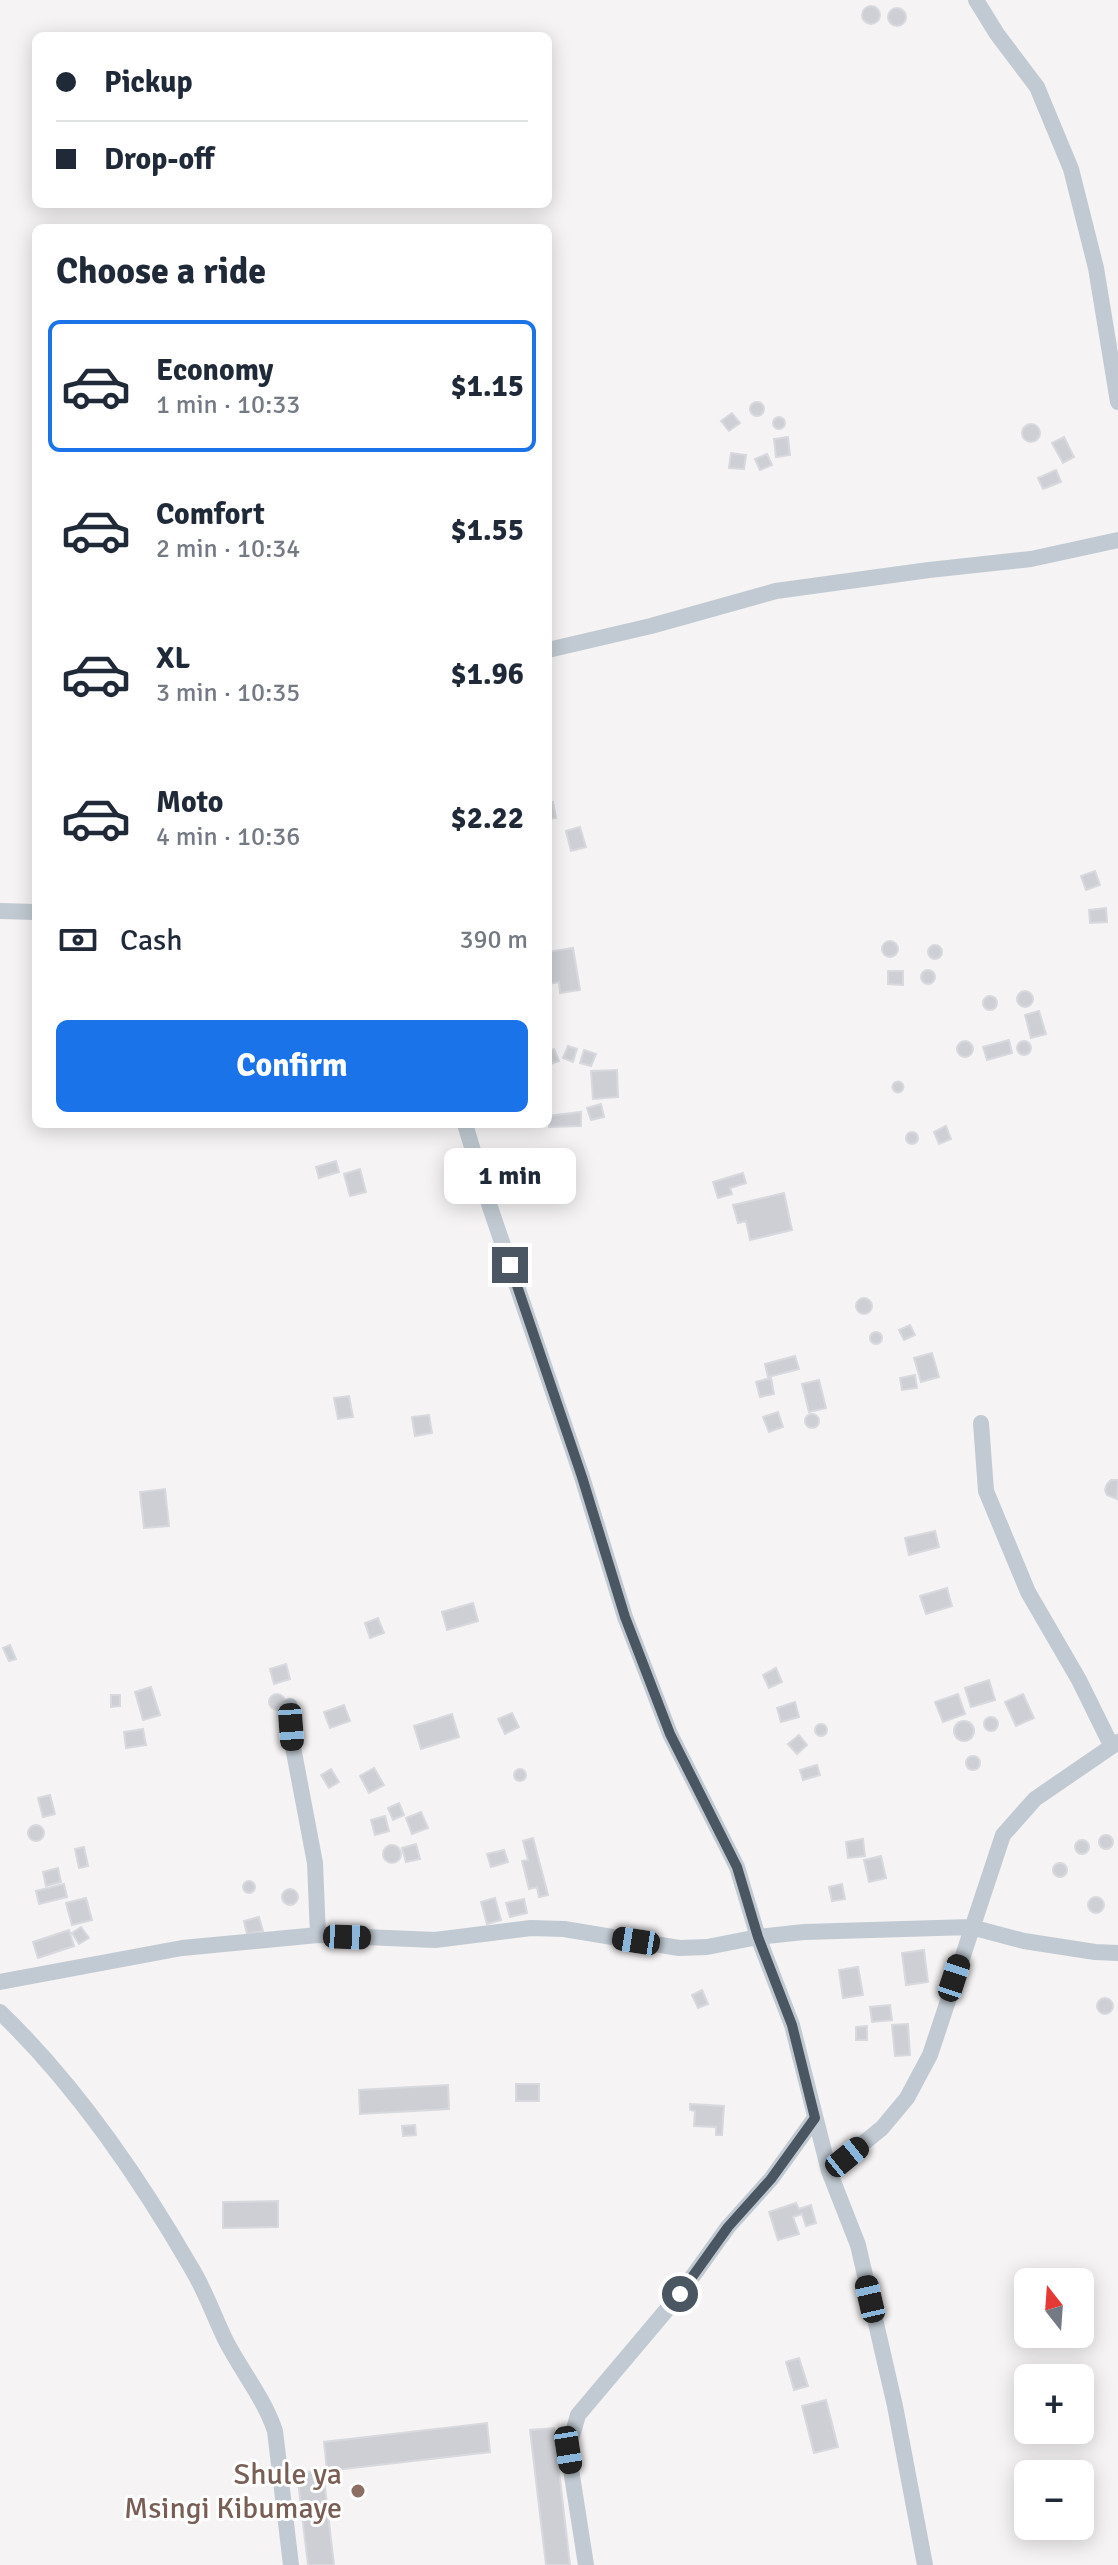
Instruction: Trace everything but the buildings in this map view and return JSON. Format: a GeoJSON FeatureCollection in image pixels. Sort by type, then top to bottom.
{"type":"FeatureCollection","features":[{"type":"Feature","properties":{"kind":"street"},"geometry":{"type":"LineString","coordinates":[[976,0],[1037,87],[1071,169],[1096,268],[1118,402]]}},
{"type":"Feature","properties":{"kind":"street"},"geometry":{"type":"LineString","coordinates":[[552,649],[651,626],[776,591],[1031,559],[1118,540]]}},
{"type":"Feature","properties":{"kind":"street"},"geometry":{"type":"LineString","coordinates":[[0,911],[32,912]]}},
{"type":"Feature","properties":{"kind":"street"},"geometry":{"type":"LineString","coordinates":[[466,1128],[625,1617],[670,1734],[737,1867],[758,1937],[792,2025],[829,2171],[858,2245],[895,2406],[925,2565]]}},
{"type":"Feature","properties":{"kind":"street"},"geometry":{"type":"LineString","coordinates":[[829,2171],[882,2128],[907,2098],[930,2055],[1003,1835],[1035,1799],[1114,1744],[1028,1592],[986,1491],[981,1423]]}},
{"type":"Feature","properties":{"kind":"street"},"geometry":{"type":"LineString","coordinates":[[290,1706],[293,1747],[315,1863],[318,1935]]}},
{"type":"Feature","properties":{"kind":"street"},"geometry":{"type":"LineString","coordinates":[[0,1982],[182,1948],[318,1935],[435,1940],[531,1928],[564,1929],[679,1948],[707,1947],[804,1932],[971,1927],[1024,1941],[1118,1953]]}},
{"type":"Feature","properties":{"kind":"street"},"geometry":{"type":"LineString","coordinates":[[0,2012],[37,2047],[67,2082],[141,2184],[192,2268],[226,2340],[269,2413],[275,2431],[291,2565]]}},
{"type":"Feature","properties":{"kind":"street"},"geometry":{"type":"LineString","coordinates":[[586,2565],[568,2450],[578,2415],[680,2294],[728,2227],[771,2179],[815,2118]]}},
{"type":"Feature","properties":{"kind":"place","name":"Shule ya Msingi Kibumaye"},"geometry":{"type":"Point","coordinates":[358,2491]}},
{"type":"Feature","properties":{"kind":"route"},"geometry":{"type":"LineString","coordinates":[[510,1265],[582,1477],[625,1617],[670,1734],[737,1867],[758,1937],[792,2025],[815,2118],[771,2179],[728,2227],[680,2294]]}}]}
